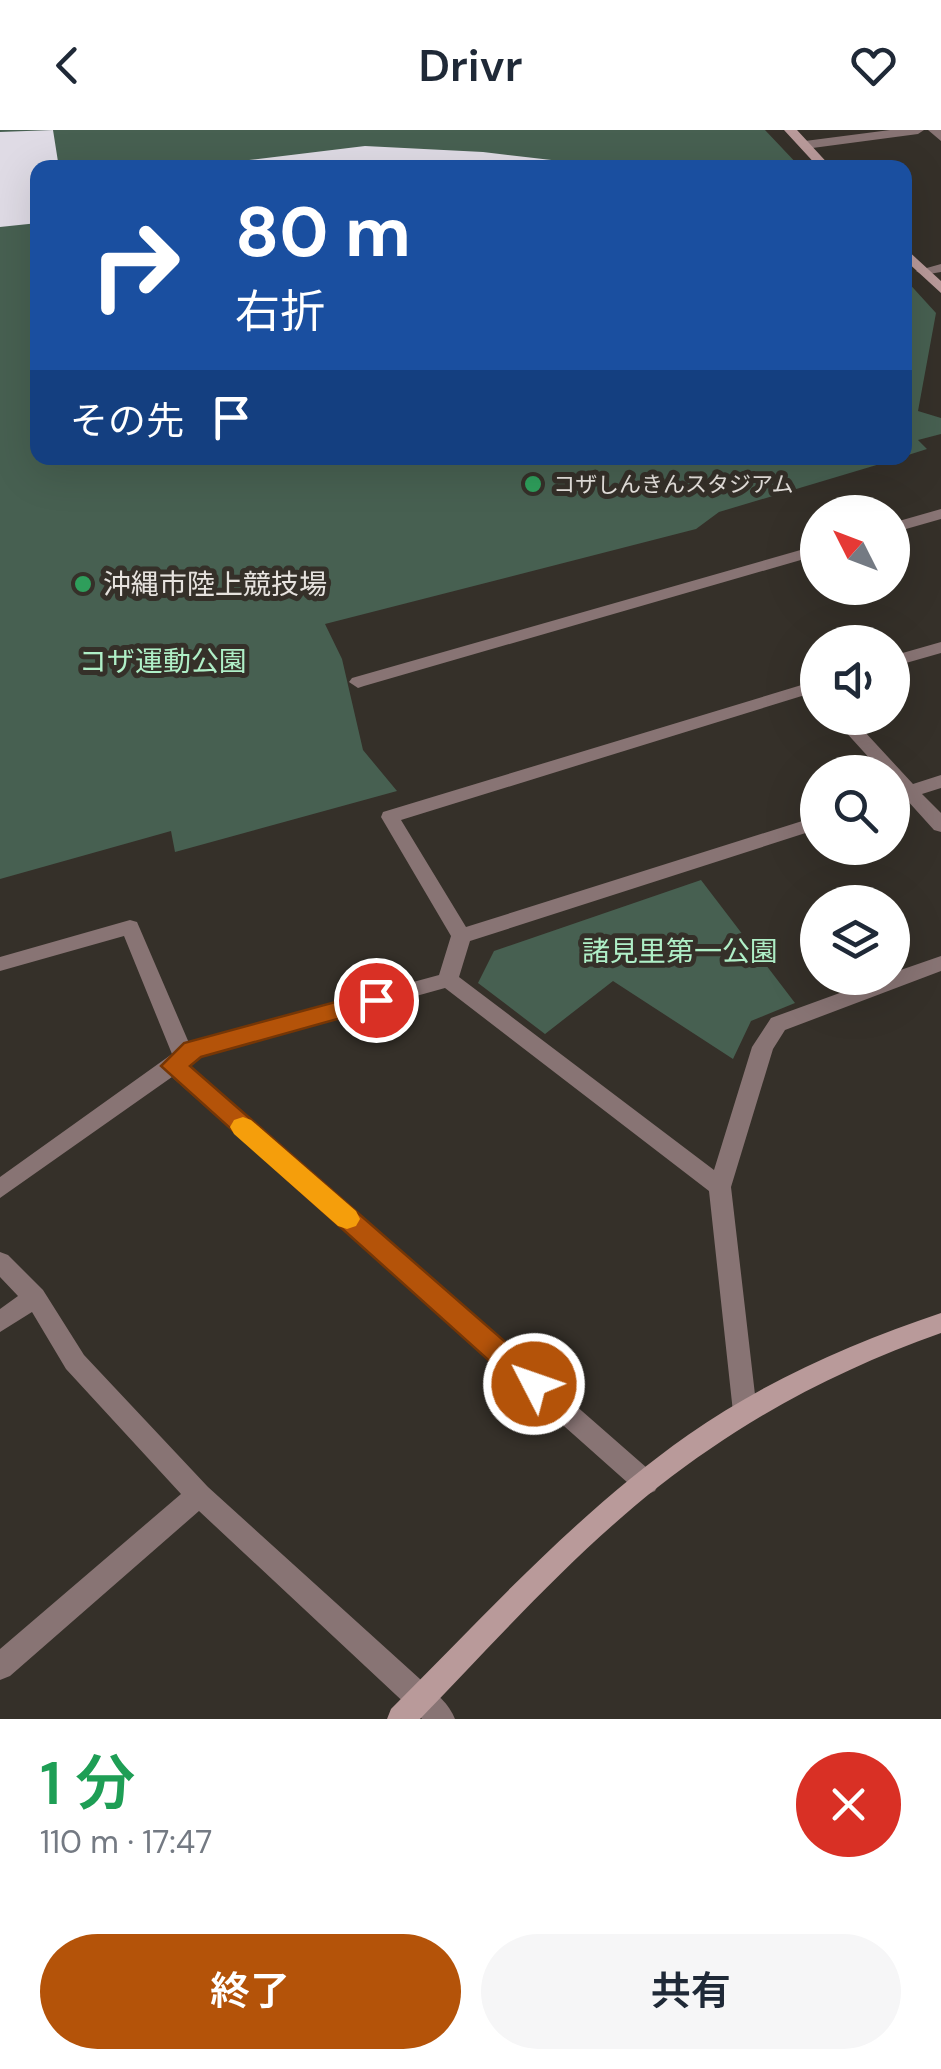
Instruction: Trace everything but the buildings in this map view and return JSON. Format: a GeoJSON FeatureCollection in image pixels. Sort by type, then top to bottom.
{"type":"FeatureCollection","features":[{"type":"Feature","properties":{"kind":"street"},"geometry":{"type":"LineString","coordinates":[[790,130],[818,160]]}},
{"type":"Feature","properties":{"kind":"street"},"geometry":{"type":"LineString","coordinates":[[805,146],[918,130]]}},
{"type":"Feature","properties":{"kind":"street"},"geometry":{"type":"LineString","coordinates":[[934,130],[941,136]]}},
{"type":"Feature","properties":{"kind":"street"},"geometry":{"type":"LineString","coordinates":[[912,259],[941,290]]}},
{"type":"Feature","properties":{"kind":"street"},"geometry":{"type":"LineString","coordinates":[[923,271],[941,268]]}},
{"type":"Feature","properties":{"kind":"street"},"geometry":{"type":"LineString","coordinates":[[910,523],[941,514]]}},
{"type":"Feature","properties":{"kind":"street"},"geometry":{"type":"LineString","coordinates":[[358,682],[800,555]]}},
{"type":"Feature","properties":{"kind":"street"},"geometry":{"type":"LineString","coordinates":[[910,656],[941,647]]}},
{"type":"Feature","properties":{"kind":"street"},"geometry":{"type":"LineString","coordinates":[[448,980],[461,936],[390,817],[800,693]]}},
{"type":"Feature","properties":{"kind":"street"},"geometry":{"type":"LineString","coordinates":[[857,735],[876,755]]}},
{"type":"Feature","properties":{"kind":"street"},"geometry":{"type":"LineString","coordinates":[[910,792],[941,782]]}},
{"type":"Feature","properties":{"kind":"street"},"geometry":{"type":"LineString","coordinates":[[910,802],[941,826]]}},
{"type":"Feature","properties":{"kind":"street"},"geometry":{"type":"LineString","coordinates":[[461,936],[800,828]]}},
{"type":"Feature","properties":{"kind":"street"},"geometry":{"type":"LineString","coordinates":[[0,964],[130,927],[178,1061],[646,1483]]}},
{"type":"Feature","properties":{"kind":"street"},"geometry":{"type":"LineString","coordinates":[[745,1412],[720,1187],[764,1047],[778,1024],[941,963]]}},
{"type":"Feature","properties":{"kind":"street"},"geometry":{"type":"LineString","coordinates":[[0,1190],[193,1050],[448,980]]}},
{"type":"Feature","properties":{"kind":"street"},"geometry":{"type":"LineString","coordinates":[[448,980],[720,1187]]}},
{"type":"Feature","properties":{"kind":"street"},"geometry":{"type":"LineString","coordinates":[[0,1262],[35,1297],[75,1362],[199,1495],[421,1712],[585,1536],[646,1483],[745,1412],[858,1354],[941,1322]]}},
{"type":"Feature","properties":{"kind":"street"},"geometry":{"type":"LineString","coordinates":[[0,1322],[35,1297]]}},
{"type":"Feature","properties":{"kind":"street"},"geometry":{"type":"LineString","coordinates":[[0,1667],[199,1495]]}},
{"type":"Feature","properties":{"kind":"green space","name":"コザ運動公園"},"geometry":{"type":"Polygon","coordinates":[[[0,130],[765,130],[793,160],[30,160],[30,465],[877,465],[719,512],[696,529],[325,624],[342,659],[363,750],[397,791],[175,852],[171,831],[0,879],[0,130]]]}},
{"type":"Feature","properties":{"kind":"green space"},"geometry":{"type":"Polygon","coordinates":[[[912,287],[936,313],[918,411],[941,418],[941,434],[918,440],[927,449],[912,454],[912,287]]]}},
{"type":"Feature","properties":{"kind":"green space","name":"諸見里第一公園"},"geometry":{"type":"Polygon","coordinates":[[[701,880],[795,1003],[751,1021],[733,1059],[613,981],[545,1034],[478,983],[494,951],[701,880]]]}},
{"type":"Feature","properties":{"kind":"slow traffic"},"geometry":{"type":"LineString","coordinates":[[243,1127],[347,1219]]}},
{"type":"Feature","properties":{"kind":"place","name":"コザしんきんスタジアム"},"geometry":{"type":"Point","coordinates":[533,484]}},
{"type":"Feature","properties":{"kind":"place","name":"沖縄市陸上競技場"},"geometry":{"type":"Point","coordinates":[83,584]}},
{"type":"Feature","properties":{"kind":"route"},"geometry":{"type":"LineString","coordinates":[[376,1000],[193,1050],[173,1066],[534,1384]]}}]}
